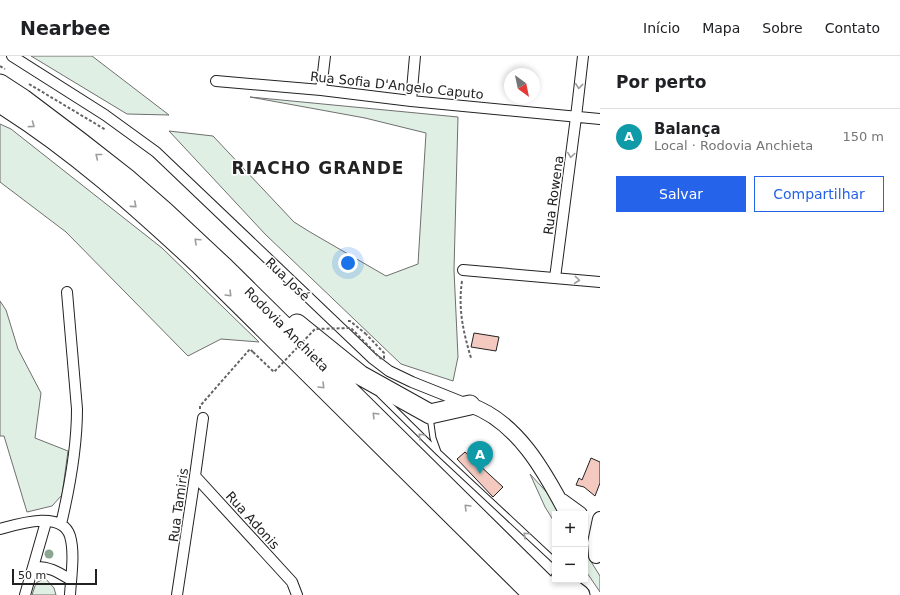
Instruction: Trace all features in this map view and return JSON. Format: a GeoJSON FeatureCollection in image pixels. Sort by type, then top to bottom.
{"type":"FeatureCollection","features":[{"type":"Feature","properties":{"kind":"highway","name":"Rodovia Anchieta"},"geometry":{"type":"LineString","coordinates":[[3,77],[23,99],[126,178],[225,268],[556,595]]}},
{"type":"Feature","properties":{"kind":"highway","name":"Rodovia Anchieta"},"geometry":{"type":"LineString","coordinates":[[0,103],[82,161],[157,224],[533,595]]}},
{"type":"Feature","properties":{"kind":"highway"},"geometry":{"type":"LineString","coordinates":[[225,268],[360,375],[430,414],[470,405]]}},
{"type":"Feature","properties":{"kind":"highway"},"geometry":{"type":"LineString","coordinates":[[495,534],[552,574]]}},
{"type":"Feature","properties":{"kind":"highway"},"geometry":{"type":"LineString","coordinates":[[502,564],[522,595]]}},
{"type":"Feature","properties":{"kind":"highway"},"geometry":{"type":"LineString","coordinates":[[564,583],[580,595]]}},
{"type":"Feature","properties":{"kind":"main road","name":"Rua José"},"geometry":{"type":"LineString","coordinates":[[470,405],[495,417],[519,440],[533,456],[565,511]]}},
{"type":"Feature","properties":{"kind":"main road","name":"Rua José"},"geometry":{"type":"LineString","coordinates":[[558,498],[576,511]]}},
{"type":"Feature","properties":{"kind":"main road"},"geometry":{"type":"LineString","coordinates":[[588,516],[596,517],[600,515]]}},
{"type":"Feature","properties":{"kind":"main road"},"geometry":{"type":"LineString","coordinates":[[598,560],[595,543],[600,519]]}},
{"type":"Feature","properties":{"kind":"main road"},"geometry":{"type":"LineString","coordinates":[[588,545],[598,560]]}},
{"type":"Feature","properties":{"kind":"street","name":"Rua José"},"geometry":{"type":"LineString","coordinates":[[12,56],[105,115],[156,152],[372,358],[390,371],[412,382],[470,405]]}},
{"type":"Feature","properties":{"kind":"street"},"geometry":{"type":"LineString","coordinates":[[321,90],[325,56]]}},
{"type":"Feature","properties":{"kind":"street"},"geometry":{"type":"LineString","coordinates":[[411,101],[415,56]]}},
{"type":"Feature","properties":{"kind":"street","name":"Rua Rowena"},"geometry":{"type":"LineString","coordinates":[[555,278],[583,56]]}},
{"type":"Feature","properties":{"kind":"street","name":"Rua Sofia D'Angelo Caputo"},"geometry":{"type":"LineString","coordinates":[[216,81],[321,90],[411,101],[600,119]]}},
{"type":"Feature","properties":{"kind":"street"},"geometry":{"type":"LineString","coordinates":[[463,270],[600,282]]}},
{"type":"Feature","properties":{"kind":"street"},"geometry":{"type":"LineString","coordinates":[[61,524],[76,446],[77,428],[77,409],[68,292]]}},
{"type":"Feature","properties":{"kind":"street","name":"Rua Tamiris"},"geometry":{"type":"LineString","coordinates":[[177,595],[202,418]]}},
{"type":"Feature","properties":{"kind":"street","name":"Rua Adonis"},"geometry":{"type":"LineString","coordinates":[[195,476],[292,582],[297,595]]}},
{"type":"Feature","properties":{"kind":"street"},"geometry":{"type":"LineString","coordinates":[[25,595],[46,522]]}},
{"type":"Feature","properties":{"kind":"street"},"geometry":{"type":"LineString","coordinates":[[0,529],[24,523],[46,522],[61,524],[66,528],[70,535],[72,546],[70,595]]}},
{"type":"Feature","properties":{"kind":"street"},"geometry":{"type":"LineString","coordinates":[[33,567],[43,566],[52,568],[71,580]]}},
{"type":"Feature","properties":{"kind":"lane"},"geometry":{"type":"LineString","coordinates":[[360,375],[439,453],[552,558]]}},
{"type":"Feature","properties":{"kind":"lane"},"geometry":{"type":"LineString","coordinates":[[430,414],[433,438],[439,453]]}},
{"type":"Feature","properties":{"kind":"path"},"geometry":{"type":"LineString","coordinates":[[0,66],[3,77]]}},
{"type":"Feature","properties":{"kind":"path"},"geometry":{"type":"LineString","coordinates":[[24,81],[110,132]]}},
{"type":"Feature","properties":{"kind":"path"},"geometry":{"type":"LineString","coordinates":[[463,270],[460,314],[463,332],[471,358]]}},
{"type":"Feature","properties":{"kind":"path"},"geometry":{"type":"LineString","coordinates":[[202,418],[200,406],[250,349],[274,372],[315,329],[351,328],[379,357],[382,359],[384,358],[384,353],[366,334]]}},
{"type":"Feature","properties":{"kind":"green space"},"geometry":{"type":"Polygon","coordinates":[[[31,56],[92,56],[169,115],[127,114],[31,56]]]}},
{"type":"Feature","properties":{"kind":"green space"},"geometry":{"type":"Polygon","coordinates":[[[250,97],[458,117],[454,270],[458,357],[453,381],[401,364],[265,234],[169,131],[213,136],[294,222],[386,276],[418,264],[426,133],[365,118],[250,97]]]}},
{"type":"Feature","properties":{"kind":"green space"},"geometry":{"type":"Polygon","coordinates":[[[0,124],[11,129],[162,248],[259,342],[221,339],[188,356],[66,232],[0,182],[0,124]]]}},
{"type":"Feature","properties":{"kind":"green space"},"geometry":{"type":"Polygon","coordinates":[[[0,301],[6,310],[18,349],[41,393],[35,438],[68,451],[62,495],[52,506],[27,512],[4,436],[0,436],[0,301]]]}},
{"type":"Feature","properties":{"kind":"green space"},"geometry":{"type":"Polygon","coordinates":[[[530,474],[551,497],[559,511],[552,511],[552,518],[545,507],[530,474]]]}},
{"type":"Feature","properties":{"kind":"green space"},"geometry":{"type":"Polygon","coordinates":[[[588,557],[600,576],[600,592],[588,574],[588,557]]]}},
{"type":"Feature","properties":{"kind":"green space"},"geometry":{"type":"Polygon","coordinates":[[[45,578],[54,588],[56,595],[32,595],[36,583],[45,578]]]}},
{"type":"Feature","properties":{"kind":"building"},"geometry":{"type":"Polygon","coordinates":[[[474,333],[499,337],[496,351],[471,347],[474,333]]]}},
{"type":"Feature","properties":{"kind":"building"},"geometry":{"type":"Polygon","coordinates":[[[465,452],[503,487],[493,497],[457,459],[465,452]]]}},
{"type":"Feature","properties":{"kind":"building"},"geometry":{"type":"Polygon","coordinates":[[[591,458],[600,462],[600,483],[595,496],[584,487],[576,485],[579,478],[582,480],[591,458]]]}},
{"type":"Feature","properties":{"kind":"place","name":"Balança"},"geometry":{"type":"Point","coordinates":[480,474]}},
{"type":"Feature","properties":{"kind":"district","name":"RIACHO GRANDE"},"geometry":{"type":"Point","coordinates":[318,168]}}]}
